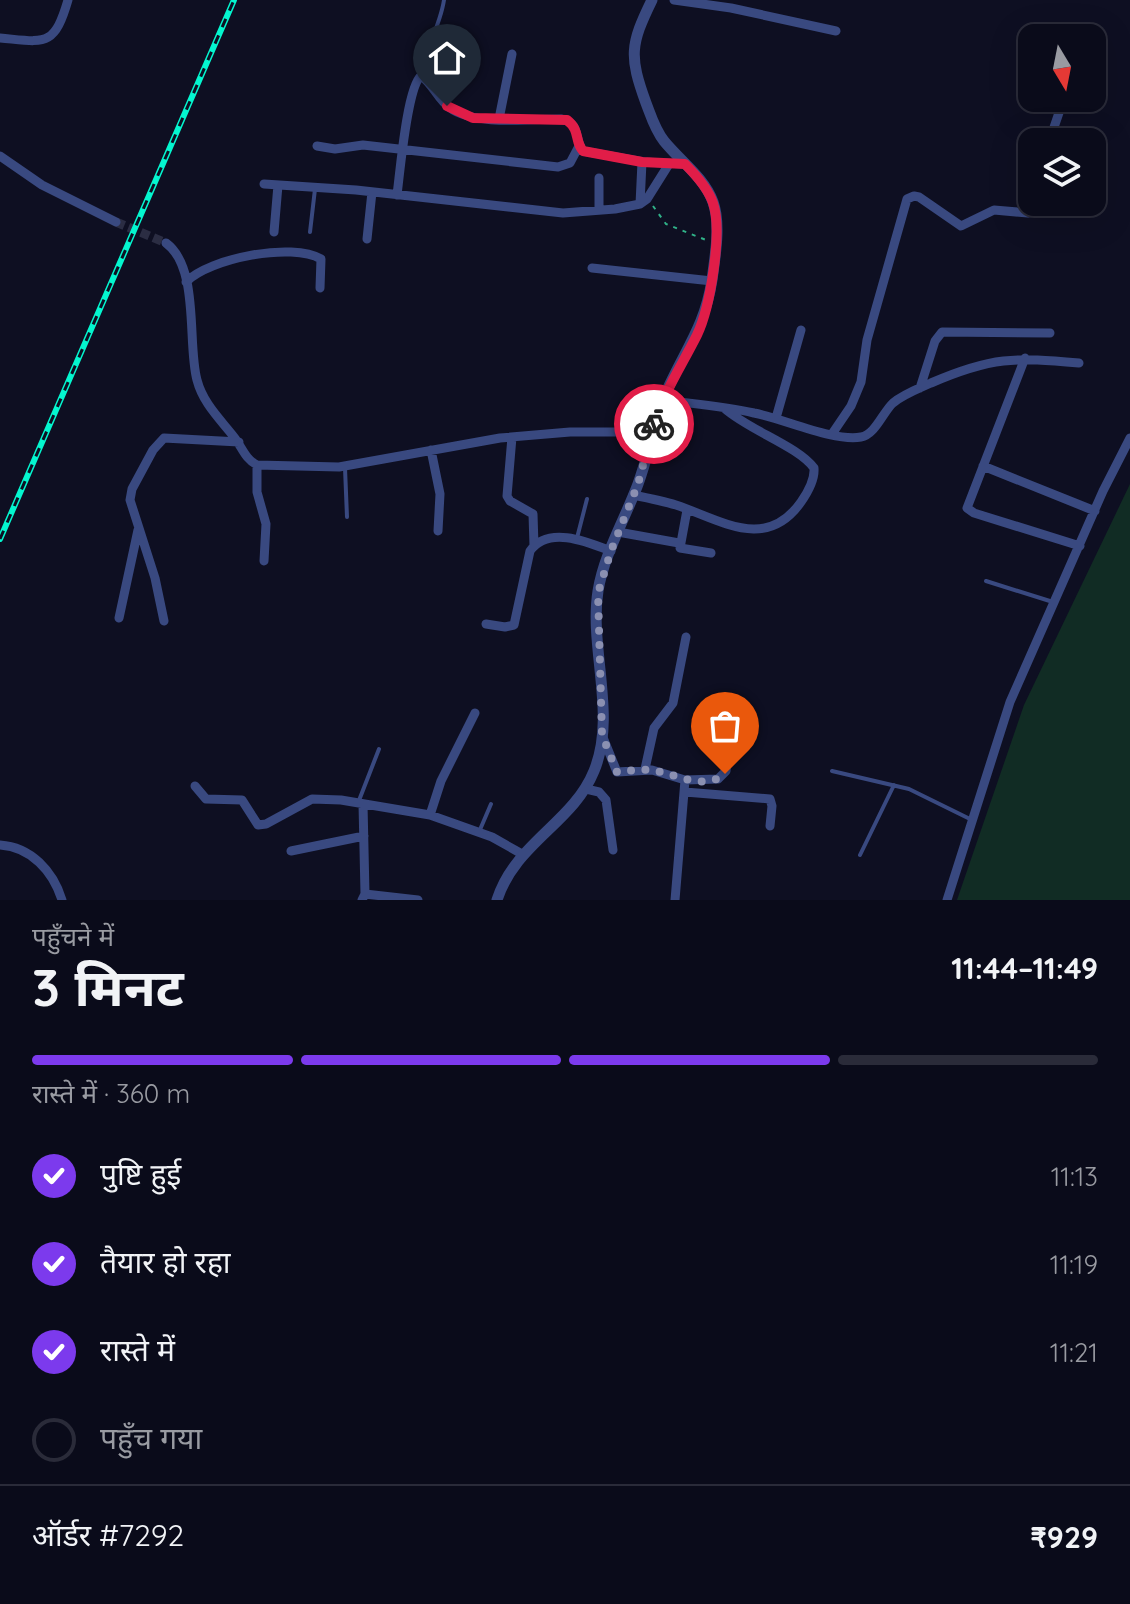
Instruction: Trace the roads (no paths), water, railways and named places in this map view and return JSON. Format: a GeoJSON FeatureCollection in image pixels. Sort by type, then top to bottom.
{"type":"FeatureCollection","features":[{"type":"Feature","properties":{"kind":"street"},"geometry":{"type":"LineString","coordinates":[[0,38],[48,38],[57,29],[68,0]]}},
{"type":"Feature","properties":{"kind":"street"},"geometry":{"type":"LineString","coordinates":[[497,900],[522,854],[586,789],[601,753],[598,593],[664,400],[705,316],[712,281],[714,205],[697,177],[657,131],[634,66],[635,43],[652,0]]}},
{"type":"Feature","properties":{"kind":"street"},"geometry":{"type":"LineString","coordinates":[[674,0],[731,8],[836,31]]}},
{"type":"Feature","properties":{"kind":"street"},"geometry":{"type":"LineString","coordinates":[[499,119],[512,54]]}},
{"type":"Feature","properties":{"kind":"street"},"geometry":{"type":"LineString","coordinates":[[317,146],[330,149],[358,144],[404,149],[563,167],[570,163],[579,146],[577,131],[567,120],[465,116],[452,110],[425,78],[418,78],[410,103],[404,149],[397,195]]}},
{"type":"Feature","properties":{"kind":"street"},"geometry":{"type":"LineString","coordinates":[[579,146],[585,152],[642,162],[685,164]]}},
{"type":"Feature","properties":{"kind":"street"},"geometry":{"type":"LineString","coordinates":[[0,156],[42,185],[116,222]]}},
{"type":"Feature","properties":{"kind":"street"},"geometry":{"type":"LineString","coordinates":[[642,162],[644,201]]}},
{"type":"Feature","properties":{"kind":"street"},"geometry":{"type":"LineString","coordinates":[[264,184],[372,192],[540,212],[599,210],[644,201],[669,164]]}},
{"type":"Feature","properties":{"kind":"street"},"geometry":{"type":"LineString","coordinates":[[599,178],[599,210]]}},
{"type":"Feature","properties":{"kind":"street"},"geometry":{"type":"LineString","coordinates":[[274,232],[278,185]]}},
{"type":"Feature","properties":{"kind":"street"},"geometry":{"type":"LineString","coordinates":[[367,239],[372,192]]}},
{"type":"Feature","properties":{"kind":"street"},"geometry":{"type":"LineString","coordinates":[[832,434],[851,406],[861,382],[867,340],[907,199],[919,197],[961,226],[994,210],[1018,212]]}},
{"type":"Feature","properties":{"kind":"street"},"geometry":{"type":"LineString","coordinates":[[166,243],[175,252],[186,282],[192,311],[193,364],[197,381],[208,406],[239,442],[248,459],[257,465],[345,466],[512,437],[570,432],[652,432]]}},
{"type":"Feature","properties":{"kind":"street"},"geometry":{"type":"LineString","coordinates":[[186,282],[210,265],[239,257],[301,254],[321,259],[320,288]]}},
{"type":"Feature","properties":{"kind":"street"},"geometry":{"type":"LineString","coordinates":[[592,268],[712,281]]}},
{"type":"Feature","properties":{"kind":"street"},"geometry":{"type":"LineString","coordinates":[[776,418],[801,330]]}},
{"type":"Feature","properties":{"kind":"street"},"geometry":{"type":"LineString","coordinates":[[920,388],[935,341],[942,332],[1050,333]]}},
{"type":"Feature","properties":{"kind":"street"},"geometry":{"type":"LineString","coordinates":[[664,400],[776,418],[851,438],[867,436],[891,405],[920,388],[968,367],[1025,358],[1079,363]]}},
{"type":"Feature","properties":{"kind":"street"},"geometry":{"type":"LineString","coordinates":[[1025,358],[968,500],[969,510],[1080,546]]}},
{"type":"Feature","properties":{"kind":"street"},"geometry":{"type":"LineString","coordinates":[[633,495],[742,528],[764,530],[774,527],[798,506],[814,476],[811,463],[741,423],[724,408]]}},
{"type":"Feature","properties":{"kind":"street"},"geometry":{"type":"LineString","coordinates":[[164,621],[130,494],[160,440],[168,437],[239,442]]}},
{"type":"Feature","properties":{"kind":"street"},"geometry":{"type":"LineString","coordinates":[[486,624],[514,625],[534,546],[533,514],[510,501],[507,496],[512,437]]}},
{"type":"Feature","properties":{"kind":"street"},"geometry":{"type":"LineString","coordinates":[[947,900],[1010,702],[1130,438]]}},
{"type":"Feature","properties":{"kind":"street"},"geometry":{"type":"LineString","coordinates":[[431,450],[440,494],[438,531]]}},
{"type":"Feature","properties":{"kind":"street"},"geometry":{"type":"LineString","coordinates":[[257,465],[257,492],[266,524],[264,561]]}},
{"type":"Feature","properties":{"kind":"street"},"geometry":{"type":"LineString","coordinates":[[983,466],[1095,511]]}},
{"type":"Feature","properties":{"kind":"street"},"geometry":{"type":"LineString","coordinates":[[687,510],[679,543],[682,549],[711,553]]}},
{"type":"Feature","properties":{"kind":"street"},"geometry":{"type":"LineString","coordinates":[[119,618],[138,530]]}},
{"type":"Feature","properties":{"kind":"street"},"geometry":{"type":"LineString","coordinates":[[618,532],[679,543]]}},
{"type":"Feature","properties":{"kind":"street"},"geometry":{"type":"LineString","coordinates":[[534,546],[562,537],[577,538],[611,551]]}},
{"type":"Feature","properties":{"kind":"street"},"geometry":{"type":"LineString","coordinates":[[645,769],[654,728],[673,703],[686,637]]}},
{"type":"Feature","properties":{"kind":"street"},"geometry":{"type":"LineString","coordinates":[[602,735],[615,771],[645,769],[685,780],[713,780],[723,776],[735,710]]}},
{"type":"Feature","properties":{"kind":"street"},"geometry":{"type":"LineString","coordinates":[[430,815],[441,781],[475,713]]}},
{"type":"Feature","properties":{"kind":"street"},"geometry":{"type":"LineString","coordinates":[[675,900],[685,780]]}},
{"type":"Feature","properties":{"kind":"street"},"geometry":{"type":"LineString","coordinates":[[195,786],[206,799],[242,800],[252,820],[260,825],[312,799],[322,798],[430,815],[479,832],[522,854]]}},
{"type":"Feature","properties":{"kind":"street"},"geometry":{"type":"LineString","coordinates":[[586,789],[599,792],[606,800],[613,850]]}},
{"type":"Feature","properties":{"kind":"street"},"geometry":{"type":"LineString","coordinates":[[685,792],[770,799],[770,826]]}},
{"type":"Feature","properties":{"kind":"street"},"geometry":{"type":"LineString","coordinates":[[360,804],[364,836],[363,897],[418,900]]}},
{"type":"Feature","properties":{"kind":"street"},"geometry":{"type":"LineString","coordinates":[[291,851],[364,836]]}},
{"type":"Feature","properties":{"kind":"street"},"geometry":{"type":"LineString","coordinates":[[0,845],[21,849],[38,861],[54,882],[62,900]]}},
{"type":"Feature","properties":{"kind":"lane"},"geometry":{"type":"LineString","coordinates":[[418,78],[439,25],[444,0]]}},
{"type":"Feature","properties":{"kind":"lane"},"geometry":{"type":"LineString","coordinates":[[310,232],[315,187]]}},
{"type":"Feature","properties":{"kind":"lane"},"geometry":{"type":"LineString","coordinates":[[345,466],[347,517]]}},
{"type":"Feature","properties":{"kind":"lane"},"geometry":{"type":"LineString","coordinates":[[577,538],[587,499]]}},
{"type":"Feature","properties":{"kind":"lane"},"geometry":{"type":"LineString","coordinates":[[986,581],[1055,602]]}},
{"type":"Feature","properties":{"kind":"lane"},"geometry":{"type":"LineString","coordinates":[[360,804],[379,749]]}},
{"type":"Feature","properties":{"kind":"lane"},"geometry":{"type":"LineString","coordinates":[[832,771],[894,785],[928,797],[974,821]]}},
{"type":"Feature","properties":{"kind":"lane"},"geometry":{"type":"LineString","coordinates":[[860,855],[894,785]]}},
{"type":"Feature","properties":{"kind":"lane"},"geometry":{"type":"LineString","coordinates":[[479,832],[491,804]]}},
{"type":"Feature","properties":{"kind":"tunnel"},"geometry":{"type":"LineString","coordinates":[[116,222],[166,243]]}},
{"type":"Feature","properties":{"kind":"railway"},"geometry":{"type":"LineString","coordinates":[[0,539],[234,0]]}}]}
